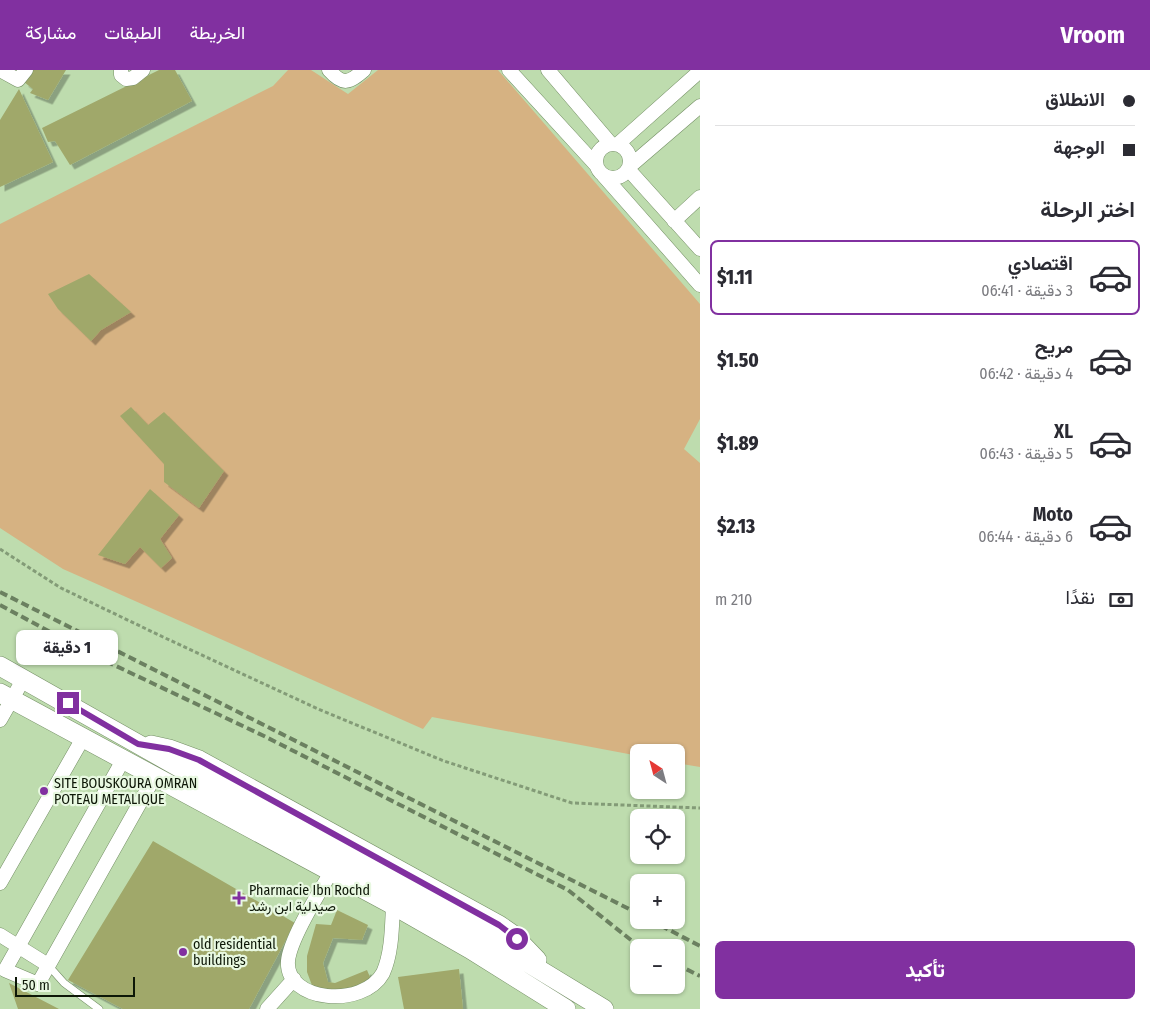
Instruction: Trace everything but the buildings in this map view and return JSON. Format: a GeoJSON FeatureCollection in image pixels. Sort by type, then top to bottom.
{"type":"FeatureCollection","features":[{"type":"Feature","properties":{"kind":"street"},"geometry":{"type":"LineString","coordinates":[[0,70],[18,80],[26,70]]}},
{"type":"Feature","properties":{"kind":"street"},"geometry":{"type":"LineString","coordinates":[[120,70],[121,75],[126,79],[133,78],[143,70]]}},
{"type":"Feature","properties":{"kind":"street"},"geometry":{"type":"LineString","coordinates":[[329,70],[337,79],[345,81],[353,79],[364,70]]}},
{"type":"Feature","properties":{"kind":"street"},"geometry":{"type":"LineString","coordinates":[[509,70],[600,170],[700,285]]}},
{"type":"Feature","properties":{"kind":"street"},"geometry":{"type":"LineString","coordinates":[[548,70],[614,144],[630,156],[629,168],[700,250]]}},
{"type":"Feature","properties":{"kind":"street"},"geometry":{"type":"LineString","coordinates":[[700,71],[614,144],[605,146],[597,154],[600,170],[608,178],[620,177],[700,106]]}},
{"type":"Feature","properties":{"kind":"street"},"geometry":{"type":"LineString","coordinates":[[674,221],[700,197]]}},
{"type":"Feature","properties":{"kind":"street"},"geometry":{"type":"LineString","coordinates":[[0,666],[138,744],[169,749],[199,760],[499,925],[517,939],[554,978],[604,1009]]}},
{"type":"Feature","properties":{"kind":"street"},"geometry":{"type":"LineString","coordinates":[[0,720],[6,696],[24,678]]}},
{"type":"Feature","properties":{"kind":"street"},"geometry":{"type":"LineString","coordinates":[[6,696],[393,905],[470,949],[566,1009]]}},
{"type":"Feature","properties":{"kind":"street"},"geometry":{"type":"LineString","coordinates":[[0,883],[83,738]]}},
{"type":"Feature","properties":{"kind":"street"},"geometry":{"type":"LineString","coordinates":[[123,760],[5,970],[38,984],[154,776]]}},
{"type":"Feature","properties":{"kind":"street"},"geometry":{"type":"LineString","coordinates":[[330,872],[291,950],[288,967],[301,988],[308,992],[330,1001],[352,1000],[374,986],[383,974],[390,937],[393,905]]}},
{"type":"Feature","properties":{"kind":"street"},"geometry":{"type":"LineString","coordinates":[[0,935],[19,945],[48,965]]}},
{"type":"Feature","properties":{"kind":"street"},"geometry":{"type":"LineString","coordinates":[[267,1009],[294,979]]}},
{"type":"Feature","properties":{"kind":"lane"},"geometry":{"type":"LineString","coordinates":[[48,965],[64,983],[99,1009]]}},
{"type":"Feature","properties":{"kind":"path"},"geometry":{"type":"LineString","coordinates":[[0,549],[61,588],[318,709],[444,761],[572,803],[700,808]]}},
{"type":"Feature","properties":{"kind":"shaded area"},"geometry":{"type":"Polygon","coordinates":[[[288,70],[311,70],[348,94],[378,70],[498,70],[700,304],[700,419],[684,449],[700,463],[700,767],[685,764],[685,744],[630,744],[630,754],[432,717],[423,729],[63,569],[0,528],[0,224],[273,86],[288,70]]]}},
{"type":"Feature","properties":{"kind":"railway"},"geometry":{"type":"LineString","coordinates":[[0,592],[630,909]]}},
{"type":"Feature","properties":{"kind":"railway"},"geometry":{"type":"LineString","coordinates":[[0,605],[97,657],[264,736],[568,890],[630,939]]}},
{"type":"Feature","properties":{"kind":"railway"},"geometry":{"type":"LineString","coordinates":[[667,929],[700,946]]}},
{"type":"Feature","properties":{"kind":"railway"},"geometry":{"type":"LineString","coordinates":[[685,968],[700,976]]}},
{"type":"Feature","properties":{"kind":"place","name":"SITE BOUSKOURA OMRAN POTEAU METALIQUE"},"geometry":{"type":"Point","coordinates":[44,791]}},
{"type":"Feature","properties":{"kind":"place","name":"Pharmacie Ibn Rochd صيدلية ابن رشد"},"geometry":{"type":"Point","coordinates":[239,898]}},
{"type":"Feature","properties":{"kind":"place","name":"old residential buildings"},"geometry":{"type":"Point","coordinates":[183,952]}},
{"type":"Feature","properties":{"kind":"route"},"geometry":{"type":"LineString","coordinates":[[68,703],[138,744],[169,749],[199,760],[499,925],[517,939]]}}]}
